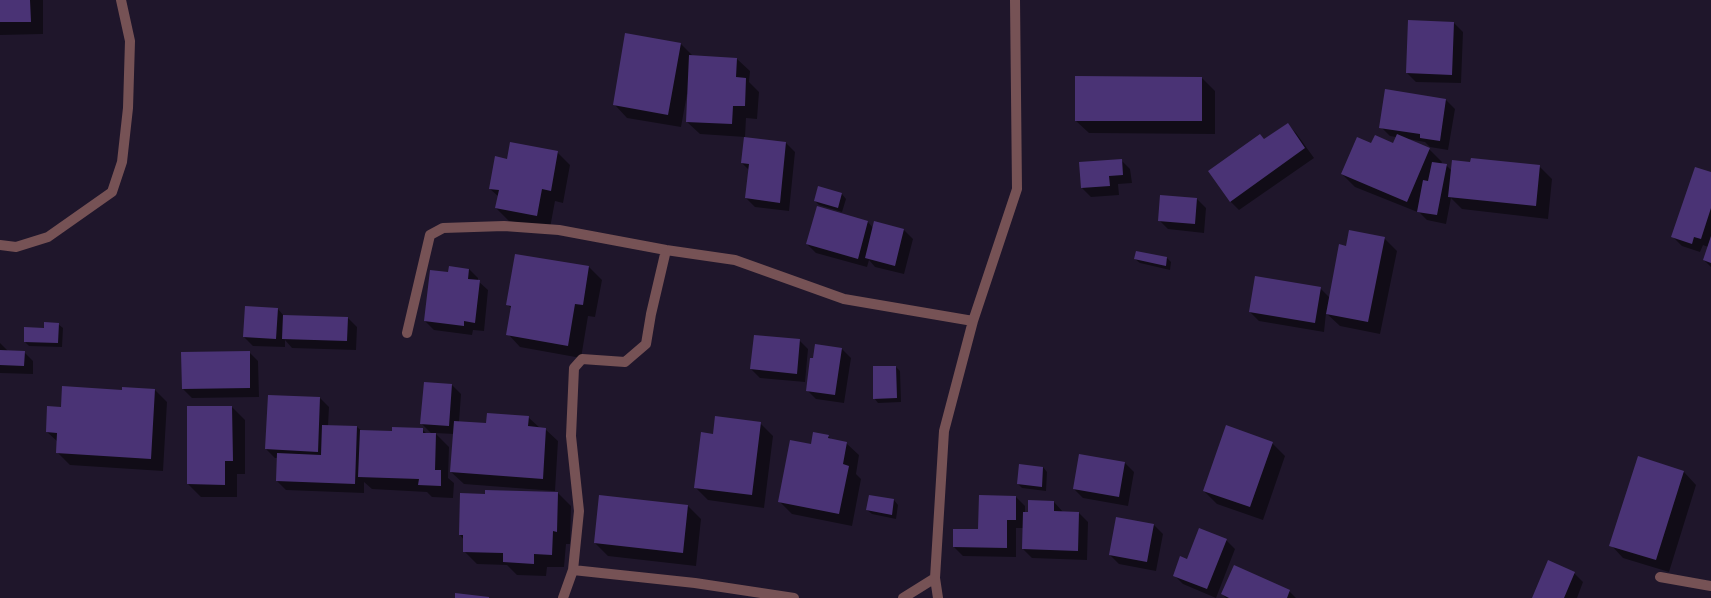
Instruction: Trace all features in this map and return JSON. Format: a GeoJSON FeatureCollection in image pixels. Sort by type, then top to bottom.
{"type":"FeatureCollection","features":[{"type":"Feature","properties":{"kind":"street"},"geometry":{"type":"LineString","coordinates":[[0,245],[16,247],[48,237],[112,192],[122,162],[128,108],[130,41],[121,0]]}},
{"type":"Feature","properties":{"kind":"street"},"geometry":{"type":"LineString","coordinates":[[938,598],[935,578],[944,431],[973,321],[1017,189],[1015,0]]}},
{"type":"Feature","properties":{"kind":"street"},"geometry":{"type":"LineString","coordinates":[[407,333],[430,235],[443,228],[504,226],[559,230],[666,250],[735,260],[844,299],[973,321]]}},
{"type":"Feature","properties":{"kind":"street"},"geometry":{"type":"LineString","coordinates":[[563,598],[573,570],[579,511],[570,436],[574,368],[582,359],[625,362],[646,344],[651,314],[666,250]]}},
{"type":"Feature","properties":{"kind":"street"},"geometry":{"type":"LineString","coordinates":[[573,570],[695,583],[794,598]]}},
{"type":"Feature","properties":{"kind":"street"},"geometry":{"type":"LineString","coordinates":[[1660,577],[1711,586]]}},
{"type":"Feature","properties":{"kind":"street"},"geometry":{"type":"LineString","coordinates":[[903,598],[935,578]]}},
{"type":"Feature","properties":{"kind":"building"},"geometry":{"type":"Polygon","coordinates":[[[0,0],[30,0],[31,22],[0,22],[0,0]]]}},
{"type":"Feature","properties":{"kind":"building"},"geometry":{"type":"Polygon","coordinates":[[[1408,20],[1454,22],[1452,75],[1406,73],[1408,20]]]}},
{"type":"Feature","properties":{"kind":"building"},"geometry":{"type":"Polygon","coordinates":[[[625,33],[681,43],[668,115],[613,105],[625,33]]]}},
{"type":"Feature","properties":{"kind":"building"},"geometry":{"type":"Polygon","coordinates":[[[689,55],[737,58],[736,77],[746,78],[745,106],[733,106],[732,124],[686,122],[689,55]]]}},
{"type":"Feature","properties":{"kind":"building"},"geometry":{"type":"Polygon","coordinates":[[[1075,76],[1202,77],[1202,121],[1075,121],[1075,76]]]}},
{"type":"Feature","properties":{"kind":"building"},"geometry":{"type":"Polygon","coordinates":[[[1385,89],[1446,99],[1440,141],[1420,138],[1420,134],[1379,128],[1385,89]]]}},
{"type":"Feature","properties":{"kind":"building"},"geometry":{"type":"Polygon","coordinates":[[[1288,123],[1305,148],[1230,202],[1208,171],[1260,134],[1264,139],[1288,123]]]}},
{"type":"Feature","properties":{"kind":"building"},"geometry":{"type":"Polygon","coordinates":[[[1397,134],[1430,148],[1407,202],[1341,174],[1357,137],[1371,143],[1375,135],[1393,143],[1397,134]]]}},
{"type":"Feature","properties":{"kind":"building"},"geometry":{"type":"Polygon","coordinates":[[[744,137],[786,142],[780,203],[745,198],[749,164],[741,163],[744,137]]]}},
{"type":"Feature","properties":{"kind":"building"},"geometry":{"type":"Polygon","coordinates":[[[510,142],[558,151],[551,191],[542,189],[537,216],[495,208],[499,190],[489,189],[495,156],[507,159],[510,142]]]}},
{"type":"Feature","properties":{"kind":"building"},"geometry":{"type":"Polygon","coordinates":[[[1471,158],[1540,165],[1536,206],[1448,197],[1452,160],[1470,162],[1471,158]]]}},
{"type":"Feature","properties":{"kind":"building"},"geometry":{"type":"Polygon","coordinates":[[[1122,159],[1123,175],[1109,176],[1110,186],[1081,188],[1079,162],[1122,159]]]}},
{"type":"Feature","properties":{"kind":"building"},"geometry":{"type":"Polygon","coordinates":[[[1432,162],[1447,164],[1437,215],[1417,212],[1423,180],[1428,181],[1432,162]]]}},
{"type":"Feature","properties":{"kind":"building"},"geometry":{"type":"Polygon","coordinates":[[[1695,167],[1711,172],[1711,208],[1701,239],[1694,237],[1692,244],[1671,237],[1695,167]]]}},
{"type":"Feature","properties":{"kind":"building"},"geometry":{"type":"Polygon","coordinates":[[[818,186],[842,193],[838,208],[814,201],[818,186]]]}},
{"type":"Feature","properties":{"kind":"building"},"geometry":{"type":"Polygon","coordinates":[[[1160,195],[1197,198],[1195,224],[1158,221],[1160,195]]]}},
{"type":"Feature","properties":{"kind":"building"},"geometry":{"type":"Polygon","coordinates":[[[817,206],[868,221],[858,259],[806,244],[817,206]]]}},
{"type":"Feature","properties":{"kind":"building"},"geometry":{"type":"Polygon","coordinates":[[[874,221],[904,229],[895,266],[865,258],[874,221]]]}},
{"type":"Feature","properties":{"kind":"building"},"geometry":{"type":"Polygon","coordinates":[[[1349,230],[1385,237],[1368,322],[1326,314],[1339,244],[1346,246],[1349,230]]]}},
{"type":"Feature","properties":{"kind":"building"},"geometry":{"type":"Polygon","coordinates":[[[1711,236],[1711,263],[1703,260],[1711,236]]]}},
{"type":"Feature","properties":{"kind":"building"},"geometry":{"type":"Polygon","coordinates":[[[1136,251],[1167,257],[1166,266],[1134,259],[1136,251]]]}},
{"type":"Feature","properties":{"kind":"building"},"geometry":{"type":"Polygon","coordinates":[[[515,254],[589,266],[583,305],[575,304],[568,346],[506,335],[511,306],[506,305],[515,254]]]}},
{"type":"Feature","properties":{"kind":"building"},"geometry":{"type":"Polygon","coordinates":[[[449,266],[469,269],[468,279],[480,280],[475,323],[464,321],[464,326],[424,321],[430,270],[448,272],[449,266]]]}},
{"type":"Feature","properties":{"kind":"building"},"geometry":{"type":"Polygon","coordinates":[[[1255,276],[1321,287],[1315,323],[1249,312],[1255,276]]]}},
{"type":"Feature","properties":{"kind":"building"},"geometry":{"type":"Polygon","coordinates":[[[245,306],[278,308],[276,339],[243,337],[245,306]]]}},
{"type":"Feature","properties":{"kind":"building"},"geometry":{"type":"Polygon","coordinates":[[[283,315],[348,317],[347,341],[282,339],[283,315]]]}},
{"type":"Feature","properties":{"kind":"building"},"geometry":{"type":"Polygon","coordinates":[[[44,322],[59,323],[58,343],[24,342],[24,327],[44,328],[44,322]]]}},
{"type":"Feature","properties":{"kind":"building"},"geometry":{"type":"Polygon","coordinates":[[[754,335],[800,339],[797,374],[750,369],[754,335]]]}},
{"type":"Feature","properties":{"kind":"building"},"geometry":{"type":"Polygon","coordinates":[[[815,344],[842,348],[835,395],[806,391],[810,358],[813,358],[815,344]]]}},
{"type":"Feature","properties":{"kind":"building"},"geometry":{"type":"Polygon","coordinates":[[[0,350],[25,351],[24,366],[0,365],[0,350]]]}},
{"type":"Feature","properties":{"kind":"building"},"geometry":{"type":"Polygon","coordinates":[[[250,351],[250,388],[182,389],[181,352],[250,351]]]}},
{"type":"Feature","properties":{"kind":"building"},"geometry":{"type":"Polygon","coordinates":[[[873,366],[896,366],[897,398],[873,399],[873,366]]]}},
{"type":"Feature","properties":{"kind":"building"},"geometry":{"type":"Polygon","coordinates":[[[424,382],[452,384],[449,426],[420,424],[424,382]]]}},
{"type":"Feature","properties":{"kind":"building"},"geometry":{"type":"Polygon","coordinates":[[[62,386],[122,390],[122,387],[155,389],[151,459],[56,453],[57,433],[46,432],[47,406],[61,407],[62,386]]]}},
{"type":"Feature","properties":{"kind":"building"},"geometry":{"type":"Polygon","coordinates":[[[268,395],[320,397],[318,452],[265,449],[268,395]]]}},
{"type":"Feature","properties":{"kind":"building"},"geometry":{"type":"Polygon","coordinates":[[[187,406],[232,406],[233,461],[225,461],[225,485],[187,484],[187,406]]]}},
{"type":"Feature","properties":{"kind":"building"},"geometry":{"type":"Polygon","coordinates":[[[487,413],[529,416],[528,426],[546,428],[543,479],[450,472],[454,421],[486,423],[487,413]]]}},
{"type":"Feature","properties":{"kind":"building"},"geometry":{"type":"Polygon","coordinates":[[[715,416],[761,422],[752,495],[694,488],[701,432],[713,434],[715,416]]]}},
{"type":"Feature","properties":{"kind":"building"},"geometry":{"type":"Polygon","coordinates":[[[322,425],[357,426],[355,484],[276,481],[277,453],[321,455],[322,425]]]}},
{"type":"Feature","properties":{"kind":"building"},"geometry":{"type":"Polygon","coordinates":[[[1226,425],[1273,442],[1250,507],[1203,491],[1226,425]]]}},
{"type":"Feature","properties":{"kind":"building"},"geometry":{"type":"Polygon","coordinates":[[[392,427],[423,428],[423,433],[436,433],[435,470],[441,470],[441,486],[418,485],[419,479],[358,477],[360,430],[392,431],[392,427]]]}},
{"type":"Feature","properties":{"kind":"building"},"geometry":{"type":"Polygon","coordinates":[[[813,432],[829,435],[828,438],[847,442],[843,464],[849,466],[839,514],[778,502],[790,440],[811,444],[813,432]]]}},
{"type":"Feature","properties":{"kind":"building"},"geometry":{"type":"Polygon","coordinates":[[[1079,454],[1125,462],[1119,497],[1073,489],[1079,454]]]}},
{"type":"Feature","properties":{"kind":"building"},"geometry":{"type":"Polygon","coordinates":[[[1638,456],[1684,471],[1656,560],[1609,546],[1638,456]]]}},
{"type":"Feature","properties":{"kind":"building"},"geometry":{"type":"Polygon","coordinates":[[[1019,464],[1043,467],[1042,487],[1017,484],[1019,464]]]}},
{"type":"Feature","properties":{"kind":"building"},"geometry":{"type":"Polygon","coordinates":[[[485,490],[558,492],[557,532],[553,531],[552,555],[534,554],[534,564],[503,562],[503,553],[463,552],[463,535],[459,535],[460,493],[485,494],[485,490]]]}},
{"type":"Feature","properties":{"kind":"building"},"geometry":{"type":"Polygon","coordinates":[[[599,495],[688,505],[683,553],[594,543],[599,495]]]}},
{"type":"Feature","properties":{"kind":"building"},"geometry":{"type":"Polygon","coordinates":[[[869,495],[894,499],[892,515],[866,510],[869,495]]]}},
{"type":"Feature","properties":{"kind":"building"},"geometry":{"type":"Polygon","coordinates":[[[979,495],[1016,496],[1016,520],[1007,520],[1007,548],[953,547],[953,529],[978,529],[979,495]]]}},
{"type":"Feature","properties":{"kind":"building"},"geometry":{"type":"Polygon","coordinates":[[[1028,500],[1054,501],[1054,511],[1079,512],[1078,551],[1022,549],[1023,512],[1028,512],[1028,500]]]}},
{"type":"Feature","properties":{"kind":"building"},"geometry":{"type":"Polygon","coordinates":[[[1116,517],[1154,524],[1147,562],[1109,555],[1116,517]]]}},
{"type":"Feature","properties":{"kind":"building"},"geometry":{"type":"Polygon","coordinates":[[[1199,528],[1227,539],[1207,589],[1173,576],[1180,556],[1187,559],[1199,528]]]}},
{"type":"Feature","properties":{"kind":"building"},"geometry":{"type":"Polygon","coordinates":[[[1548,560],[1575,572],[1564,598],[1532,598],[1548,560]]]}},
{"type":"Feature","properties":{"kind":"building"},"geometry":{"type":"Polygon","coordinates":[[[1234,565],[1290,590],[1287,598],[1229,598],[1221,594],[1234,565]]]}},
{"type":"Feature","properties":{"kind":"building"},"geometry":{"type":"Polygon","coordinates":[[[455,593],[489,597],[489,598],[455,598],[455,593]]]}}]}
